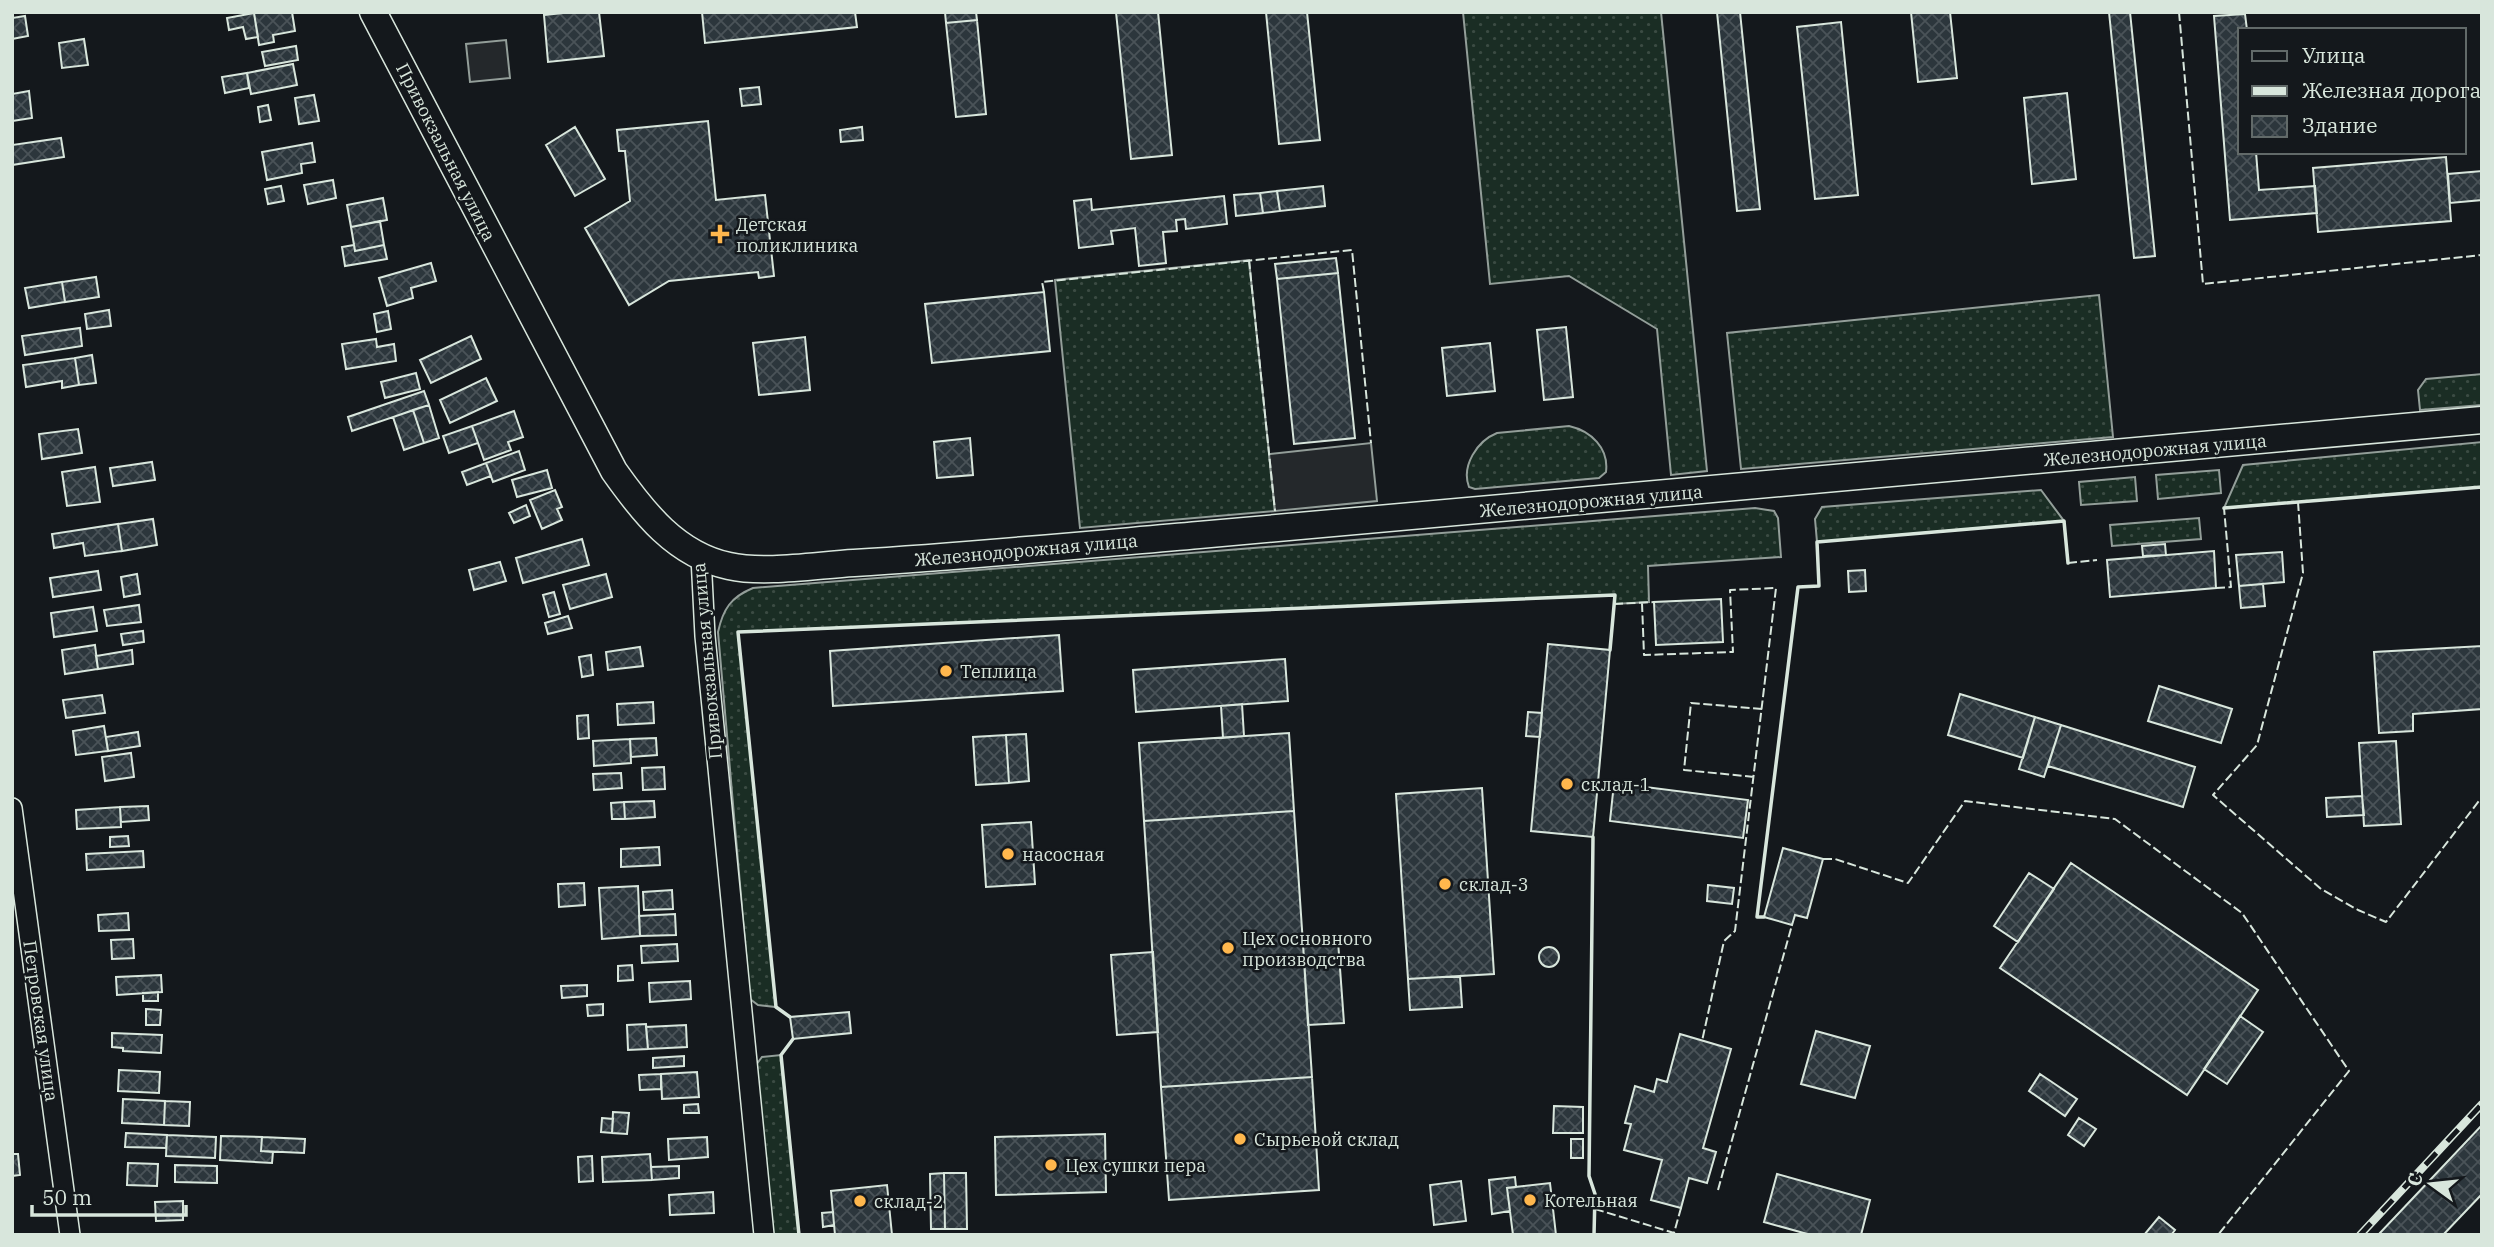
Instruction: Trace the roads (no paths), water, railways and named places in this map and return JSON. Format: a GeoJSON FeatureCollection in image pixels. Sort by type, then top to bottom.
{"type":"FeatureCollection","features":[{"type":"Feature","properties":{"kind":"main road","name":"Привокзальная улица"},"geometry":{"type":"LineString","coordinates":[[373,12],[614,471],[664,533],[701,557]]}},
{"type":"Feature","properties":{"kind":"main road","name":"Железнодорожная улица"},"geometry":{"type":"LineString","coordinates":[[701,557],[723,565],[755,568],[910,559],[1762,486],[2482,420]]}},
{"type":"Feature","properties":{"kind":"street","name":"Привокзальная улица"},"geometry":{"type":"LineString","coordinates":[[701,557],[706,650],[764,1235]]}},
{"type":"Feature","properties":{"kind":"street","name":"Петровская улица"},"geometry":{"type":"LineString","coordinates":[[12,808],[70,1235]]}},
{"type":"Feature","properties":{"kind":"railway"},"geometry":{"type":"LineString","coordinates":[[2360,1235],[2482,1104]]}},
{"type":"Feature","properties":{"kind":"place","name":"Детская поликлиника"},"geometry":{"type":"Point","coordinates":[720,234]}},
{"type":"Feature","properties":{"kind":"place","name":"Теплица"},"geometry":{"type":"Point","coordinates":[946,671]}},
{"type":"Feature","properties":{"kind":"place","name":"склад-1"},"geometry":{"type":"Point","coordinates":[1567,784]}},
{"type":"Feature","properties":{"kind":"place","name":"насосная"},"geometry":{"type":"Point","coordinates":[1008,854]}},
{"type":"Feature","properties":{"kind":"place","name":"склад-3"},"geometry":{"type":"Point","coordinates":[1445,884]}},
{"type":"Feature","properties":{"kind":"place","name":"Цех основного производства"},"geometry":{"type":"Point","coordinates":[1228,948]}},
{"type":"Feature","properties":{"kind":"place","name":"Сырьевой склад"},"geometry":{"type":"Point","coordinates":[1240,1139]}},
{"type":"Feature","properties":{"kind":"place","name":"Цех сушки пера"},"geometry":{"type":"Point","coordinates":[1051,1165]}},
{"type":"Feature","properties":{"kind":"place","name":"Котельная"},"geometry":{"type":"Point","coordinates":[1530,1200]}},
{"type":"Feature","properties":{"kind":"place","name":"склад-2"},"geometry":{"type":"Point","coordinates":[860,1201]}}]}
